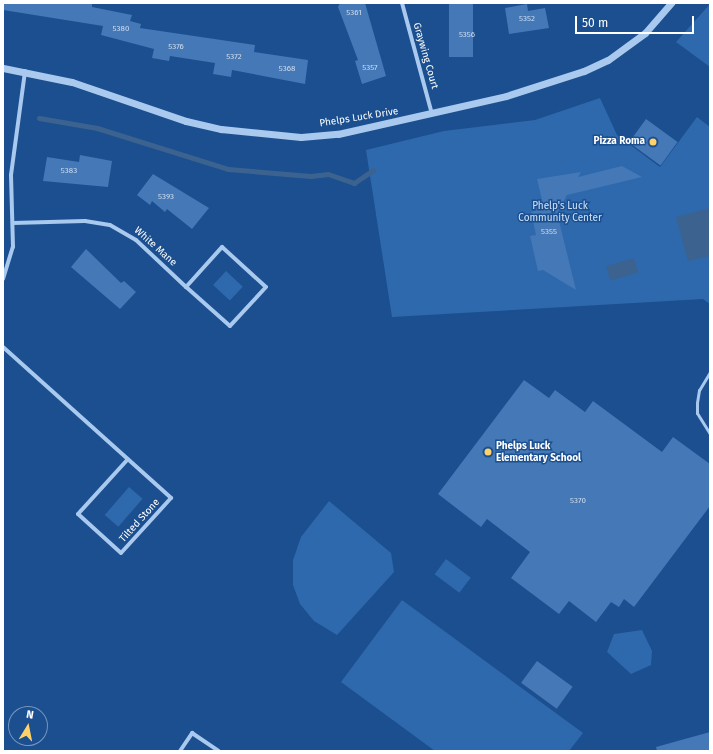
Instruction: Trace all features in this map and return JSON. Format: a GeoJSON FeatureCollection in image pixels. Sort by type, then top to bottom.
{"type":"FeatureCollection","features":[{"type":"Feature","properties":{"kind":"street","name":"Graywing Court"},"geometry":{"type":"LineString","coordinates":[[402,3],[432,114]]}},
{"type":"Feature","properties":{"kind":"street","name":"Phelps Luck Drive"},"geometry":{"type":"LineString","coordinates":[[3,68],[25,71],[100,91],[186,121],[266,135],[338,134],[432,114],[506,96],[584,71],[608,60],[645,32],[671,3]]}},
{"type":"Feature","properties":{"kind":"street"},"geometry":{"type":"LineString","coordinates":[[3,279],[13,247],[11,175],[25,71]]}},
{"type":"Feature","properties":{"kind":"street","name":"White Mane"},"geometry":{"type":"LineString","coordinates":[[13,223],[85,221],[110,225],[136,240],[186,286],[230,326],[266,287],[222,247],[186,286]]}},
{"type":"Feature","properties":{"kind":"street","name":"Tilted Stone"},"geometry":{"type":"LineString","coordinates":[[3,347],[128,459],[171,498],[121,553],[78,514],[128,459]]}},
{"type":"Feature","properties":{"kind":"street"},"geometry":{"type":"LineString","coordinates":[[180,751],[192,733],[219,751]]}},
{"type":"Feature","properties":{"kind":"lane"},"geometry":{"type":"LineString","coordinates":[[710,372],[699,390],[697,403],[697,413],[710,434]]}},
{"type":"Feature","properties":{"kind":"green space"},"geometry":{"type":"Polygon","coordinates":[[[710,4],[710,67],[676,42],[710,4]]]}},
{"type":"Feature","properties":{"kind":"green space","name":"Phelp's Luck Community Center"},"geometry":{"type":"Polygon","coordinates":[[[600,98],[617,135],[660,167],[697,117],[710,127],[710,304],[703,299],[392,317],[366,150],[444,131],[535,120],[600,98]]]}},
{"type":"Feature","properties":{"kind":"green space"},"geometry":{"type":"Polygon","coordinates":[[[226,271],[243,287],[230,301],[213,285],[226,271]]]}},
{"type":"Feature","properties":{"kind":"green space"},"geometry":{"type":"Polygon","coordinates":[[[129,487],[143,499],[118,527],[105,515],[129,487]]]}},
{"type":"Feature","properties":{"kind":"green space"},"geometry":{"type":"Polygon","coordinates":[[[329,501],[391,553],[394,572],[337,635],[314,621],[300,604],[293,585],[293,560],[301,537],[329,501]]]}},
{"type":"Feature","properties":{"kind":"green space"},"geometry":{"type":"Polygon","coordinates":[[[446,559],[471,578],[459,593],[435,574],[446,559]]]}},
{"type":"Feature","properties":{"kind":"green space"},"geometry":{"type":"Polygon","coordinates":[[[402,600],[583,733],[569,751],[435,751],[341,682],[402,600]]]}},
{"type":"Feature","properties":{"kind":"green space"},"geometry":{"type":"Polygon","coordinates":[[[642,630],[652,651],[651,665],[631,674],[607,652],[614,634],[642,630]]]}},
{"type":"Feature","properties":{"kind":"shaded area"},"geometry":{"type":"Polygon","coordinates":[[[710,208],[710,256],[688,261],[676,217],[710,208]]]}},
{"type":"Feature","properties":{"kind":"shaded area"},"geometry":{"type":"Polygon","coordinates":[[[634,258],[638,272],[610,280],[606,266],[634,258]]]}},
{"type":"Feature","properties":{"kind":"building"},"geometry":{"type":"Polygon","coordinates":[[[3,3],[92,3],[92,7],[132,15],[130,21],[141,24],[140,28],[255,45],[254,52],[308,60],[305,84],[232,70],[231,77],[213,74],[215,63],[170,56],[169,61],[152,58],[154,49],[101,35],[103,26],[3,10],[3,3]]]}},
{"type":"Feature","properties":{"kind":"building"},"geometry":{"type":"Polygon","coordinates":[[[340,3],[365,3],[386,76],[362,84],[355,61],[358,60],[338,7],[340,3]]]}},
{"type":"Feature","properties":{"kind":"building"},"geometry":{"type":"Polygon","coordinates":[[[449,3],[473,3],[473,57],[449,57],[449,3]]]}},
{"type":"Feature","properties":{"kind":"building"},"geometry":{"type":"Polygon","coordinates":[[[527,4],[528,11],[545,8],[549,28],[509,34],[505,8],[527,4]]]}},
{"type":"Feature","properties":{"kind":"building","name":"Pizza Roma"},"geometry":{"type":"Polygon","coordinates":[[[646,119],[678,142],[661,165],[629,142],[646,119]]]}},
{"type":"Feature","properties":{"kind":"building"},"geometry":{"type":"Polygon","coordinates":[[[80,155],[112,161],[108,187],[43,181],[47,157],[79,162],[80,155]]]}},
{"type":"Feature","properties":{"kind":"building"},"geometry":{"type":"Polygon","coordinates":[[[622,166],[642,177],[567,195],[557,213],[576,290],[543,270],[538,271],[530,236],[536,235],[531,212],[544,208],[537,179],[581,172],[578,177],[622,166]]]}},
{"type":"Feature","properties":{"kind":"building"},"geometry":{"type":"Polygon","coordinates":[[[153,174],[209,208],[192,229],[167,209],[165,212],[152,201],[150,205],[137,195],[153,174]]]}},
{"type":"Feature","properties":{"kind":"building"},"geometry":{"type":"Polygon","coordinates":[[[86,249],[121,283],[124,281],[136,292],[120,309],[71,267],[86,249]]]}},
{"type":"Feature","properties":{"kind":"building"},"geometry":{"type":"Polygon","coordinates":[[[524,380],[549,398],[555,390],[585,412],[593,401],[662,452],[673,437],[710,464],[710,506],[634,607],[624,599],[619,607],[611,602],[596,622],[569,601],[559,614],[511,578],[530,552],[487,519],[481,527],[438,494],[524,380]]]}},
{"type":"Feature","properties":{"kind":"building"},"geometry":{"type":"Polygon","coordinates":[[[537,661],[573,687],[557,709],[521,683],[537,661]]]}},
{"type":"Feature","properties":{"kind":"building"},"geometry":{"type":"Polygon","coordinates":[[[710,732],[710,751],[657,751],[656,747],[710,732]]]}},
{"type":"Feature","properties":{"kind":"waterway"},"geometry":{"type":"LineString","coordinates":[[39,118],[97,128],[228,169],[311,176],[328,174],[354,183],[373,170]]}},
{"type":"Feature","properties":{"kind":"place","name":"Pizza Roma"},"geometry":{"type":"Point","coordinates":[653,142]}},
{"type":"Feature","properties":{"kind":"place","name":"Phelps Luck Elementary School"},"geometry":{"type":"Point","coordinates":[488,452]}}]}
